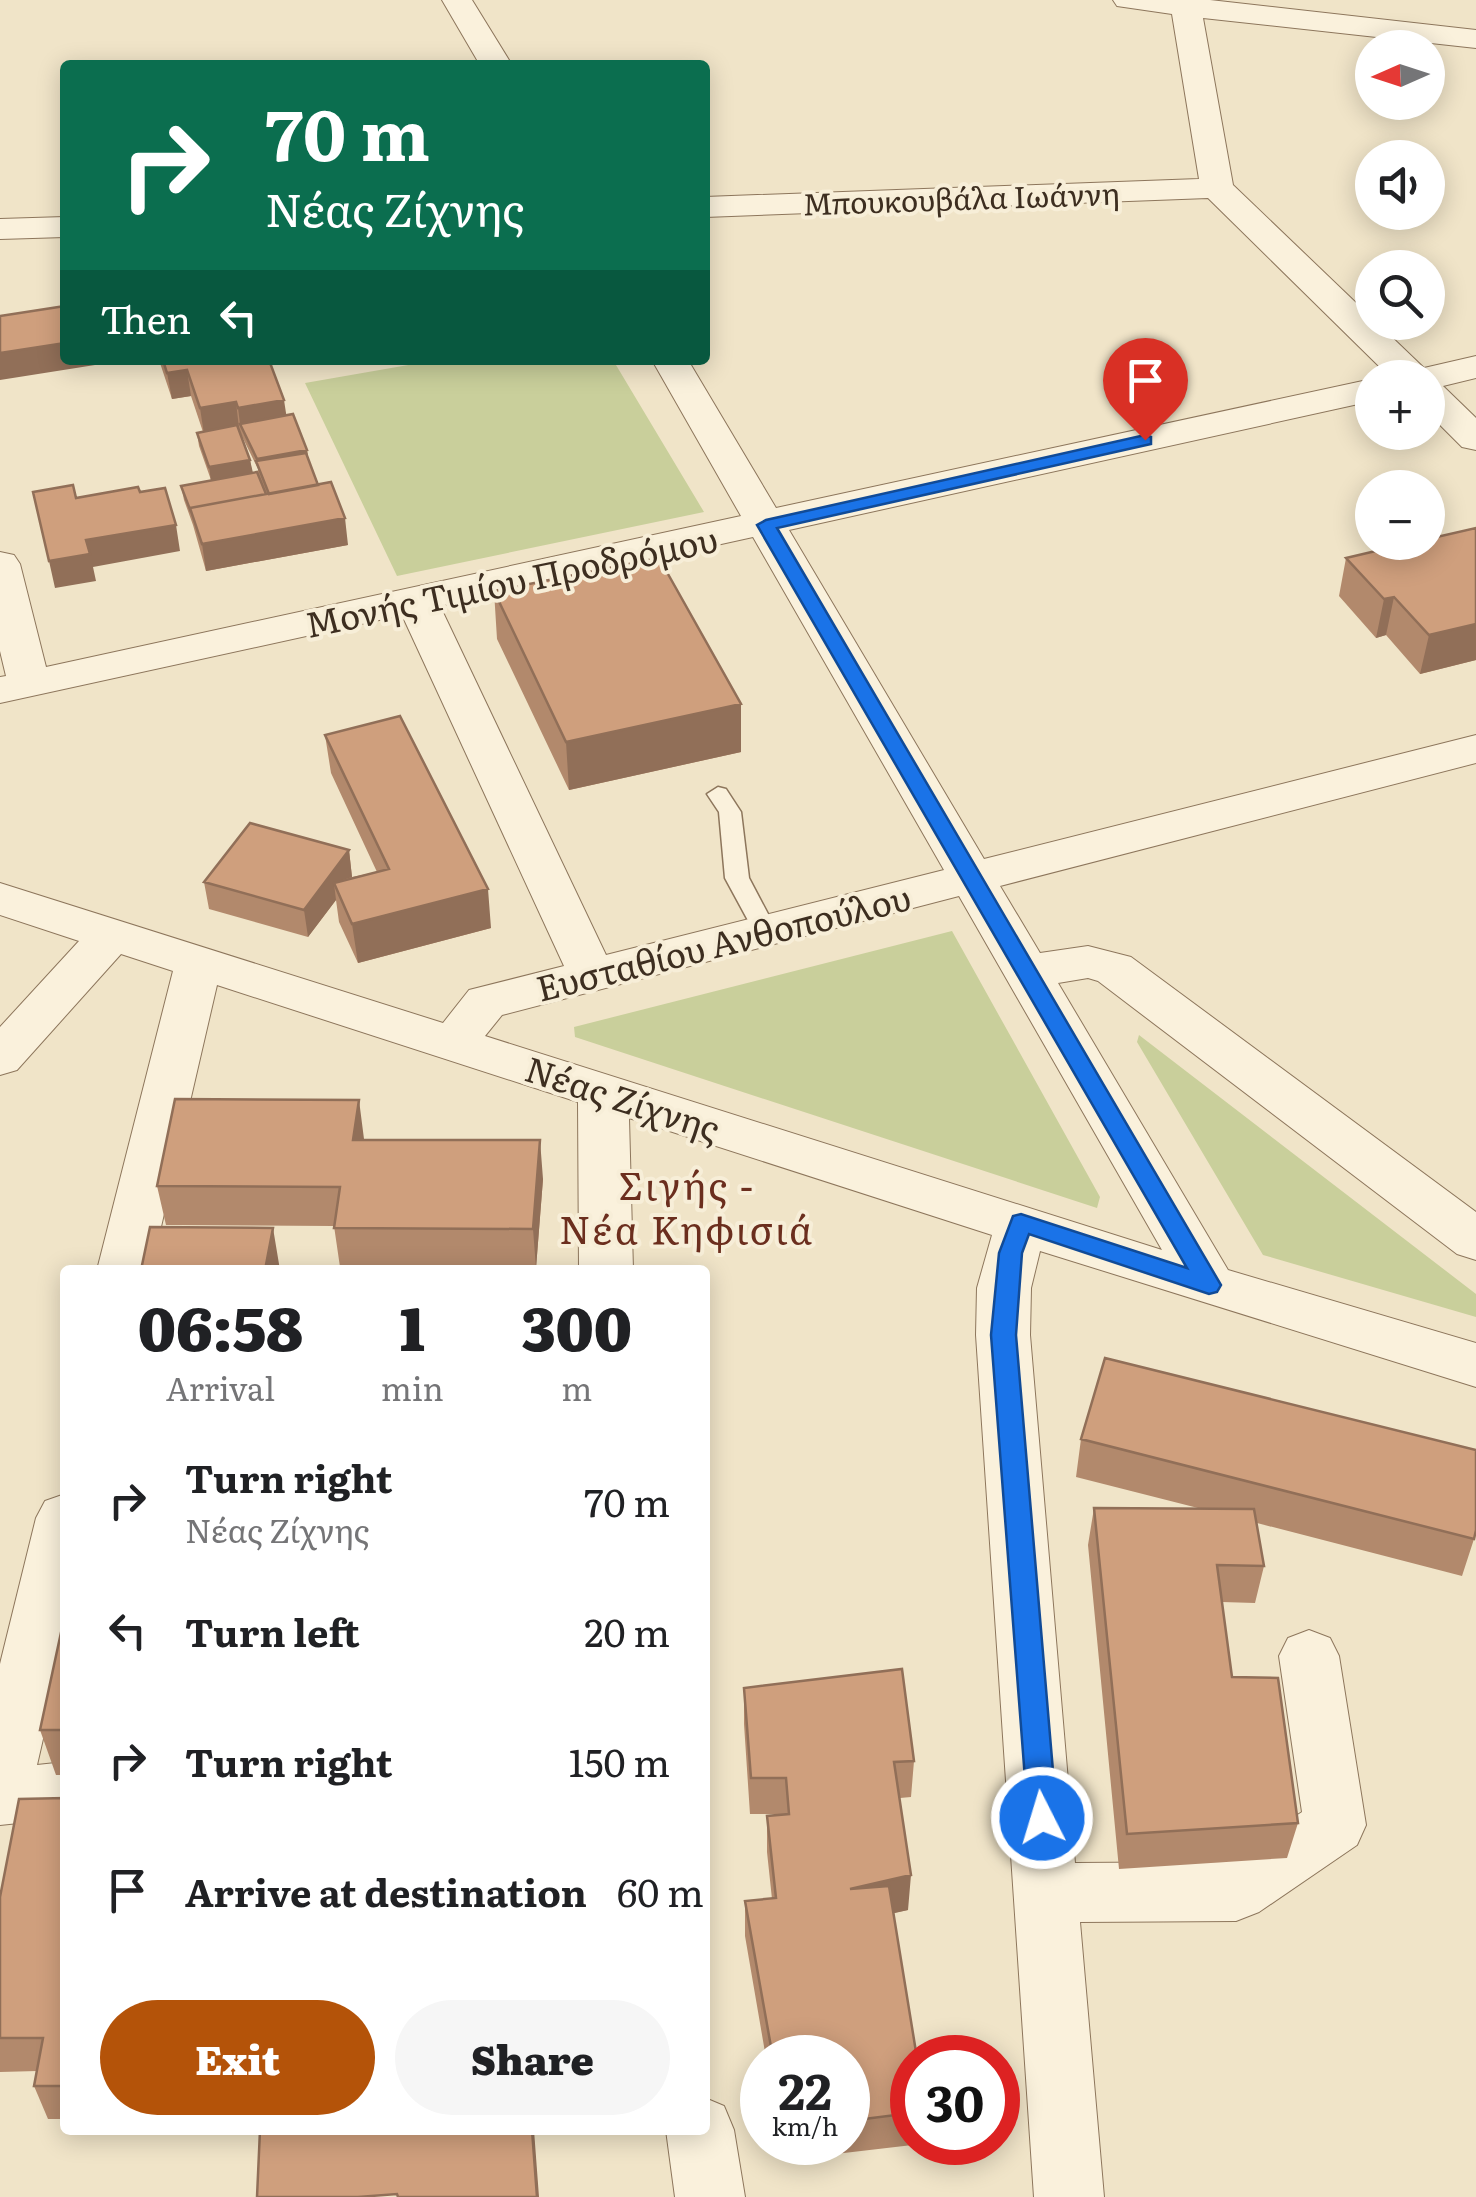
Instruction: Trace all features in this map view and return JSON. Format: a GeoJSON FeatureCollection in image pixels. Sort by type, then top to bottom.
{"type":"FeatureCollection","features":[{"type":"Feature","properties":{"kind":"street"},"geometry":{"type":"LineString","coordinates":[[458,0],[493,60]]}},
{"type":"Feature","properties":{"kind":"street"},"geometry":{"type":"LineString","coordinates":[[1128,0],[1476,39]]}},
{"type":"Feature","properties":{"kind":"street"},"geometry":{"type":"LineString","coordinates":[[1186,7],[1217,188],[1394,360]]}},
{"type":"Feature","properties":{"kind":"street","name":"Μπουκουβάλα Ιωάννη"},"geometry":{"type":"LineString","coordinates":[[710,207],[1217,188]]}},
{"type":"Feature","properties":{"kind":"street"},"geometry":{"type":"LineString","coordinates":[[0,229],[60,227]]}},
{"type":"Feature","properties":{"kind":"street"},"geometry":{"type":"LineString","coordinates":[[673,365],[1209,1285]]}},
{"type":"Feature","properties":{"kind":"street"},"geometry":{"type":"LineString","coordinates":[[1445,374],[1476,367]]}},
{"type":"Feature","properties":{"kind":"street","name":"Μονής Τιμίου Προδρόμου"},"geometry":{"type":"LineString","coordinates":[[14,687],[1355,394]]}},
{"type":"Feature","properties":{"kind":"street"},"geometry":{"type":"LineString","coordinates":[[1445,409],[1476,439]]}},
{"type":"Feature","properties":{"kind":"street"},"geometry":{"type":"LineString","coordinates":[[0,564],[14,687]]}},
{"type":"Feature","properties":{"kind":"street"},"geometry":{"type":"LineString","coordinates":[[416,600],[592,975]]}},
{"type":"Feature","properties":{"kind":"street","name":"Ευσταθίου Ανθοπούλου"},"geometry":{"type":"LineString","coordinates":[[457,1044],[468,1022],[486,1002],[1476,748]]}},
{"type":"Feature","properties":{"kind":"street","name":"Νέας Ζίχνης"},"geometry":{"type":"LineString","coordinates":[[0,899],[1209,1285],[1476,1365]]}},
{"type":"Feature","properties":{"kind":"street"},"geometry":{"type":"LineString","coordinates":[[0,1058],[112,934]]}},
{"type":"Feature","properties":{"kind":"street"},"geometry":{"type":"LineString","coordinates":[[125,1265],[199,962]]}},
{"type":"Feature","properties":{"kind":"street"},"geometry":{"type":"LineString","coordinates":[[1026,972],[1088,962],[1114,969],[1476,1240]]}},
{"type":"Feature","properties":{"kind":"street"},"geometry":{"type":"LineString","coordinates":[[603,1090],[606,1265]]}},
{"type":"Feature","properties":{"kind":"street"},"geometry":{"type":"LineString","coordinates":[[1021,1223],[1004,1288],[1003,1335],[1069,2197]]}},
{"type":"Feature","properties":{"kind":"street"},"geometry":{"type":"LineString","coordinates":[[60,1539],[0,1793],[60,1790]]}},
{"type":"Feature","properties":{"kind":"street"},"geometry":{"type":"LineString","coordinates":[[1048,1894],[1236,1892],[1335,1826],[1309,1656]]}},
{"type":"Feature","properties":{"kind":"street"},"geometry":{"type":"LineString","coordinates":[[701,2135],[710,2197]]}},
{"type":"Feature","properties":{"kind":"lane"},"geometry":{"type":"LineString","coordinates":[[718,794],[730,812],[736,878],[765,930]]}},
{"type":"Feature","properties":{"kind":"green space"},"geometry":{"type":"Polygon","coordinates":[[[408,365],[616,365],[704,512],[397,576],[305,383],[408,365]]]}},
{"type":"Feature","properties":{"kind":"green space"},"geometry":{"type":"Polygon","coordinates":[[[952,931],[1100,1197],[1097,1208],[575,1037],[574,1027],[952,931]]]}},
{"type":"Feature","properties":{"kind":"green space"},"geometry":{"type":"Polygon","coordinates":[[[1139,1035],[1476,1294],[1476,1317],[1263,1255],[1137,1042],[1139,1035]]]}},
{"type":"Feature","properties":{"kind":"building"},"geometry":{"type":"Polygon","coordinates":[[[60,307],[60,344],[0,353],[0,316],[60,307]]]}},
{"type":"Feature","properties":{"kind":"building"},"geometry":{"type":"Polygon","coordinates":[[[165,365],[271,365],[284,400],[238,408],[236,402],[200,408],[187,370],[167,373],[165,365]]]}},
{"type":"Feature","properties":{"kind":"building"},"geometry":{"type":"Polygon","coordinates":[[[293,414],[307,450],[257,459],[240,424],[293,414]]]}},
{"type":"Feature","properties":{"kind":"building"},"geometry":{"type":"Polygon","coordinates":[[[237,425],[250,460],[209,467],[197,433],[237,425]]]}},
{"type":"Feature","properties":{"kind":"building"},"geometry":{"type":"Polygon","coordinates":[[[306,453],[318,485],[269,494],[256,461],[306,453]]]}},
{"type":"Feature","properties":{"kind":"building"},"geometry":{"type":"Polygon","coordinates":[[[257,472],[266,494],[190,508],[191,512],[181,486],[257,472]]]}},
{"type":"Feature","properties":{"kind":"building"},"geometry":{"type":"Polygon","coordinates":[[[331,482],[345,518],[202,544],[190,508],[331,482]]]}},
{"type":"Feature","properties":{"kind":"building"},"geometry":{"type":"Polygon","coordinates":[[[73,485],[76,498],[138,487],[140,492],[165,488],[176,525],[86,540],[90,554],[49,561],[33,492],[73,485]]]}},
{"type":"Feature","properties":{"kind":"building"},"geometry":{"type":"Polygon","coordinates":[[[1476,528],[1476,624],[1429,635],[1394,597],[1384,599],[1346,558],[1445,560],[1445,535],[1476,528]]]}},
{"type":"Feature","properties":{"kind":"building"},"geometry":{"type":"Polygon","coordinates":[[[659,558],[741,704],[566,742],[494,591],[659,558]]]}},
{"type":"Feature","properties":{"kind":"building"},"geometry":{"type":"Polygon","coordinates":[[[400,716],[488,889],[352,924],[334,883],[389,869],[325,735],[400,716]]]}},
{"type":"Feature","properties":{"kind":"building"},"geometry":{"type":"Polygon","coordinates":[[[250,823],[349,850],[304,910],[204,882],[250,823]]]}},
{"type":"Feature","properties":{"kind":"building"},"geometry":{"type":"Polygon","coordinates":[[[175,1099],[359,1100],[353,1140],[540,1140],[533,1229],[334,1228],[340,1187],[157,1186],[175,1099]]]}},
{"type":"Feature","properties":{"kind":"building"},"geometry":{"type":"Polygon","coordinates":[[[150,1227],[273,1228],[266,1265],[142,1265],[150,1227]]]}},
{"type":"Feature","properties":{"kind":"building"},"geometry":{"type":"Polygon","coordinates":[[[1105,1358],[1476,1450],[1474,1539],[1081,1439],[1105,1358]]]}},
{"type":"Feature","properties":{"kind":"building"},"geometry":{"type":"Polygon","coordinates":[[[1094,1508],[1254,1509],[1264,1566],[1217,1565],[1232,1677],[1278,1678],[1298,1823],[1127,1834],[1094,1508]]]}},
{"type":"Feature","properties":{"kind":"building"},"geometry":{"type":"Polygon","coordinates":[[[60,1637],[60,1730],[40,1730],[60,1637]]]}},
{"type":"Feature","properties":{"kind":"building"},"geometry":{"type":"Polygon","coordinates":[[[902,1669],[914,1761],[894,1762],[911,1875],[850,1889],[889,1886],[913,2035],[890,2035],[890,2116],[870,2118],[870,2035],[769,2035],[745,1901],[776,1898],[767,1816],[789,1814],[786,1778],[751,1778],[744,1688],[902,1669]]]}},
{"type":"Feature","properties":{"kind":"building"},"geometry":{"type":"Polygon","coordinates":[[[60,1798],[60,2086],[34,2086],[43,2038],[0,2038],[0,1897],[19,1799],[60,1798]]]}},
{"type":"Feature","properties":{"kind":"building"},"geometry":{"type":"Polygon","coordinates":[[[260,2135],[532,2135],[537,2197],[257,2197],[260,2135]]]}},
{"type":"Feature","properties":{"kind":"district","name":"Σιγής - Νέα Κηφισιά"},"geometry":{"type":"Point","coordinates":[687,1205]}},
{"type":"Feature","properties":{"kind":"route"},"geometry":{"type":"LineString","coordinates":[[1042,1818],[1003,1335],[1004,1288],[1010,1253],[1021,1223],[1209,1285],[766,525],[1145,440]]}}]}
